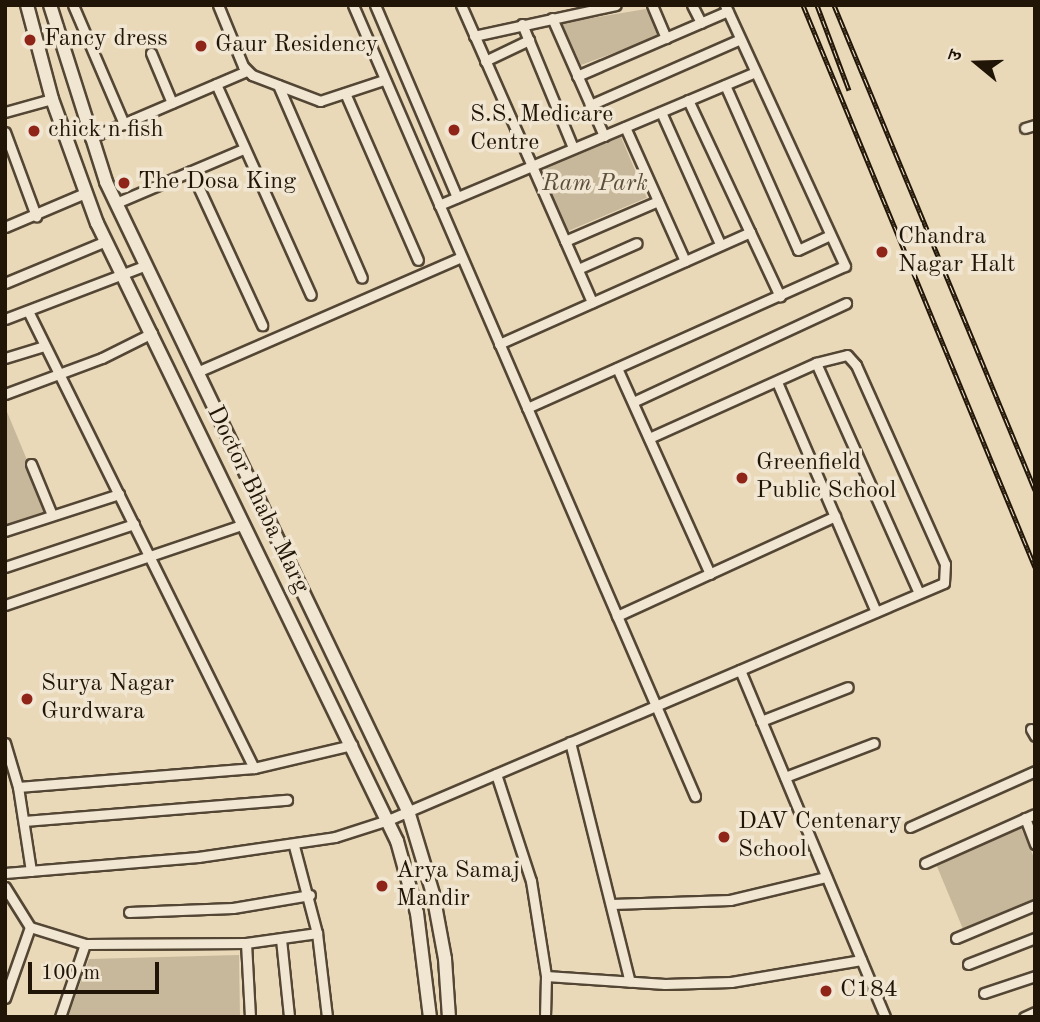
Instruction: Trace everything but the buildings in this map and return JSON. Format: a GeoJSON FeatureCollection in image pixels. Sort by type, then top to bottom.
{"type":"FeatureCollection","features":[{"type":"Feature","properties":{"kind":"street","name":"Doctor Bhaba Marg"},"geometry":{"type":"LineString","coordinates":[[27,5],[52,99],[85,193],[388,820],[417,913],[430,1017]]}},
{"type":"Feature","properties":{"kind":"street","name":"Doctor Bhaba Marg"},"geometry":{"type":"LineString","coordinates":[[50,5],[90,138],[116,203],[408,811],[433,894],[445,959],[449,1017]]}},
{"type":"Feature","properties":{"kind":"street"},"geometry":{"type":"LineString","coordinates":[[73,5],[124,124]]}},
{"type":"Feature","properties":{"kind":"street"},"geometry":{"type":"LineString","coordinates":[[218,5],[246,71],[316,101],[384,80]]}},
{"type":"Feature","properties":{"kind":"street"},"geometry":{"type":"LineString","coordinates":[[353,5],[695,796]]}},
{"type":"Feature","properties":{"kind":"street"},"geometry":{"type":"LineString","coordinates":[[375,5],[457,197]]}},
{"type":"Feature","properties":{"kind":"street"},"geometry":{"type":"LineString","coordinates":[[461,5],[592,302]]}},
{"type":"Feature","properties":{"kind":"street"},"geometry":{"type":"LineString","coordinates":[[474,36],[616,5]]}},
{"type":"Feature","properties":{"kind":"street"},"geometry":{"type":"LineString","coordinates":[[652,5],[666,38]]}},
{"type":"Feature","properties":{"kind":"street"},"geometry":{"type":"LineString","coordinates":[[692,5],[701,23]]}},
{"type":"Feature","properties":{"kind":"street"},"geometry":{"type":"LineString","coordinates":[[527,408],[845,267],[726,8],[701,23],[577,76]]}},
{"type":"Feature","properties":{"kind":"street"},"geometry":{"type":"LineString","coordinates":[[552,18],[604,136]]}},
{"type":"Feature","properties":{"kind":"street"},"geometry":{"type":"LineString","coordinates":[[522,24],[573,148]]}},
{"type":"Feature","properties":{"kind":"street"},"geometry":{"type":"LineString","coordinates":[[590,105],[740,39]]}},
{"type":"Feature","properties":{"kind":"street"},"geometry":{"type":"LineString","coordinates":[[485,61],[529,40]]}},
{"type":"Feature","properties":{"kind":"street"},"geometry":{"type":"LineString","coordinates":[[151,53],[172,103]]}},
{"type":"Feature","properties":{"kind":"street"},"geometry":{"type":"LineString","coordinates":[[90,138],[246,71]]}},
{"type":"Feature","properties":{"kind":"street"},"geometry":{"type":"LineString","coordinates":[[439,205],[755,72]]}},
{"type":"Feature","properties":{"kind":"street"},"geometry":{"type":"LineString","coordinates":[[216,84],[311,295]]}},
{"type":"Feature","properties":{"kind":"street"},"geometry":{"type":"LineString","coordinates":[[278,85],[362,278]]}},
{"type":"Feature","properties":{"kind":"street"},"geometry":{"type":"LineString","coordinates":[[725,85],[798,250],[830,235]]}},
{"type":"Feature","properties":{"kind":"street"},"geometry":{"type":"LineString","coordinates":[[345,93],[418,260]]}},
{"type":"Feature","properties":{"kind":"street"},"geometry":{"type":"LineString","coordinates":[[5,112],[52,99]]}},
{"type":"Feature","properties":{"kind":"street"},"geometry":{"type":"LineString","coordinates":[[688,100],[780,296]]}},
{"type":"Feature","properties":{"kind":"street"},"geometry":{"type":"LineString","coordinates":[[661,112],[720,244]]}},
{"type":"Feature","properties":{"kind":"street"},"geometry":{"type":"LineString","coordinates":[[625,127],[685,261]]}},
{"type":"Feature","properties":{"kind":"street"},"geometry":{"type":"LineString","coordinates":[[5,132],[36,216]]}},
{"type":"Feature","properties":{"kind":"street"},"geometry":{"type":"LineString","coordinates":[[116,203],[243,149]]}},
{"type":"Feature","properties":{"kind":"street"},"geometry":{"type":"LineString","coordinates":[[191,171],[262,325]]}},
{"type":"Feature","properties":{"kind":"street"},"geometry":{"type":"LineString","coordinates":[[5,227],[85,193]]}},
{"type":"Feature","properties":{"kind":"street"},"geometry":{"type":"LineString","coordinates":[[565,241],[658,201]]}},
{"type":"Feature","properties":{"kind":"street"},"geometry":{"type":"LineString","coordinates":[[499,344],[750,232]]}},
{"type":"Feature","properties":{"kind":"street"},"geometry":{"type":"LineString","coordinates":[[5,283],[106,240]]}},
{"type":"Feature","properties":{"kind":"street"},"geometry":{"type":"LineString","coordinates":[[578,270],[637,243]]}},
{"type":"Feature","properties":{"kind":"street"},"geometry":{"type":"LineString","coordinates":[[197,372],[461,257]]}},
{"type":"Feature","properties":{"kind":"street"},"geometry":{"type":"LineString","coordinates":[[5,319],[144,265]]}},
{"type":"Feature","properties":{"kind":"street"},"geometry":{"type":"LineString","coordinates":[[633,402],[846,303]]}},
{"type":"Feature","properties":{"kind":"street"},"geometry":{"type":"LineString","coordinates":[[28,311],[57,375],[254,768]]}},
{"type":"Feature","properties":{"kind":"street"},"geometry":{"type":"LineString","coordinates":[[5,394],[57,375],[152,333]]}},
{"type":"Feature","properties":{"kind":"street"},"geometry":{"type":"LineString","coordinates":[[5,358],[44,346]]}},
{"type":"Feature","properties":{"kind":"street"},"geometry":{"type":"LineString","coordinates":[[5,873],[294,846],[388,820],[944,583],[945,564],[856,365],[841,354],[649,438]]}},
{"type":"Feature","properties":{"kind":"street"},"geometry":{"type":"LineString","coordinates":[[816,363],[919,593]]}},
{"type":"Feature","properties":{"kind":"street"},"geometry":{"type":"LineString","coordinates":[[617,368],[710,574]]}},
{"type":"Feature","properties":{"kind":"street"},"geometry":{"type":"LineString","coordinates":[[777,382],[876,612]]}},
{"type":"Feature","properties":{"kind":"street"},"geometry":{"type":"LineString","coordinates":[[31,464],[52,515]]}},
{"type":"Feature","properties":{"kind":"street"},"geometry":{"type":"LineString","coordinates":[[5,531],[119,494]]}},
{"type":"Feature","properties":{"kind":"street"},"geometry":{"type":"LineString","coordinates":[[617,616],[835,516]]}},
{"type":"Feature","properties":{"kind":"street"},"geometry":{"type":"LineString","coordinates":[[5,567],[134,524]]}},
{"type":"Feature","properties":{"kind":"street"},"geometry":{"type":"LineString","coordinates":[[5,605],[244,524]]}},
{"type":"Feature","properties":{"kind":"street"},"geometry":{"type":"LineString","coordinates":[[740,670],[885,1017]]}},
{"type":"Feature","properties":{"kind":"street"},"geometry":{"type":"LineString","coordinates":[[761,721],[848,687]]}},
{"type":"Feature","properties":{"kind":"street"},"geometry":{"type":"LineString","coordinates":[[5,743],[18,787],[31,871]]}},
{"type":"Feature","properties":{"kind":"street"},"geometry":{"type":"LineString","coordinates":[[569,743],[630,982]]}},
{"type":"Feature","properties":{"kind":"street"},"geometry":{"type":"LineString","coordinates":[[785,777],[874,743]]}},
{"type":"Feature","properties":{"kind":"street"},"geometry":{"type":"LineString","coordinates":[[18,787],[254,768],[352,745]]}},
{"type":"Feature","properties":{"kind":"street"},"geometry":{"type":"LineString","coordinates":[[910,827],[1035,771]]}},
{"type":"Feature","properties":{"kind":"street"},"geometry":{"type":"LineString","coordinates":[[496,774],[531,881],[546,976],[545,1017]]}},
{"type":"Feature","properties":{"kind":"street"},"geometry":{"type":"LineString","coordinates":[[24,821],[287,800]]}},
{"type":"Feature","properties":{"kind":"street"},"geometry":{"type":"LineString","coordinates":[[925,863],[1035,814]]}},
{"type":"Feature","properties":{"kind":"street"},"geometry":{"type":"LineString","coordinates":[[1025,818],[1035,844]]}},
{"type":"Feature","properties":{"kind":"street"},"geometry":{"type":"LineString","coordinates":[[294,846],[310,895],[327,1017]]}},
{"type":"Feature","properties":{"kind":"street"},"geometry":{"type":"LineString","coordinates":[[612,904],[730,900],[826,877]]}},
{"type":"Feature","properties":{"kind":"street"},"geometry":{"type":"LineString","coordinates":[[5,887],[30,927],[85,944],[246,943],[317,933]]}},
{"type":"Feature","properties":{"kind":"street"},"geometry":{"type":"LineString","coordinates":[[130,912],[233,908],[310,895]]}},
{"type":"Feature","properties":{"kind":"street"},"geometry":{"type":"LineString","coordinates":[[956,938],[1035,905]]}},
{"type":"Feature","properties":{"kind":"street"},"geometry":{"type":"LineString","coordinates":[[5,998],[30,927]]}},
{"type":"Feature","properties":{"kind":"street"},"geometry":{"type":"LineString","coordinates":[[968,964],[1035,938]]}},
{"type":"Feature","properties":{"kind":"street"},"geometry":{"type":"LineString","coordinates":[[281,939],[289,1017]]}},
{"type":"Feature","properties":{"kind":"street"},"geometry":{"type":"LineString","coordinates":[[246,943],[250,1017]]}},
{"type":"Feature","properties":{"kind":"street"},"geometry":{"type":"LineString","coordinates":[[60,1017],[85,944]]}},
{"type":"Feature","properties":{"kind":"street"},"geometry":{"type":"LineString","coordinates":[[546,976],[630,982],[730,982],[861,960]]}},
{"type":"Feature","properties":{"kind":"street"},"geometry":{"type":"LineString","coordinates":[[984,993],[1035,976]]}},
{"type":"Feature","properties":{"kind":"street"},"geometry":{"type":"LineString","coordinates":[[1024,1017],[1035,1012]]}},
{"type":"Feature","properties":{"kind":"green space"},"geometry":{"type":"Polygon","coordinates":[[[646,9],[660,36],[581,65],[562,23],[646,9]]]}},
{"type":"Feature","properties":{"kind":"green space","name":"Ram Park"},"geometry":{"type":"Polygon","coordinates":[[[621,137],[647,198],[568,231],[542,171],[621,137]]]}},
{"type":"Feature","properties":{"kind":"green space"},"geometry":{"type":"Polygon","coordinates":[[[5,407],[49,513],[5,527],[5,407]]]}},
{"type":"Feature","properties":{"kind":"green space"},"geometry":{"type":"Polygon","coordinates":[[[1021,828],[1035,860],[1035,898],[963,929],[936,864],[1021,828]]]}},
{"type":"Feature","properties":{"kind":"green space"},"geometry":{"type":"Polygon","coordinates":[[[239,955],[240,1017],[68,1017],[89,959],[239,955]]]}},
{"type":"Feature","properties":{"kind":"railway"},"geometry":{"type":"LineString","coordinates":[[803,5],[1035,567]]}},
{"type":"Feature","properties":{"kind":"railway"},"geometry":{"type":"LineString","coordinates":[[817,5],[849,90]]}},
{"type":"Feature","properties":{"kind":"railway"},"geometry":{"type":"LineString","coordinates":[[834,5],[1035,490]]}},
{"type":"Feature","properties":{"kind":"place","name":"Fancy dress"},"geometry":{"type":"Point","coordinates":[30,40]}},
{"type":"Feature","properties":{"kind":"place","name":"Gaur Residency"},"geometry":{"type":"Point","coordinates":[201,46]}},
{"type":"Feature","properties":{"kind":"place","name":"S.S. Medicare Centre"},"geometry":{"type":"Point","coordinates":[454,130]}},
{"type":"Feature","properties":{"kind":"place","name":"chick n fish"},"geometry":{"type":"Point","coordinates":[34,131]}},
{"type":"Feature","properties":{"kind":"place","name":"The Dosa King"},"geometry":{"type":"Point","coordinates":[124,183]}},
{"type":"Feature","properties":{"kind":"place","name":"Chandra Nagar Halt"},"geometry":{"type":"Point","coordinates":[882,252]}},
{"type":"Feature","properties":{"kind":"place","name":"Greenfield Public School"},"geometry":{"type":"Point","coordinates":[742,478]}},
{"type":"Feature","properties":{"kind":"place","name":"Surya Nagar Gurdwara"},"geometry":{"type":"Point","coordinates":[27,699]}},
{"type":"Feature","properties":{"kind":"place","name":"DAV Centenary School"},"geometry":{"type":"Point","coordinates":[724,837]}},
{"type":"Feature","properties":{"kind":"place","name":"Arya Samaj Mandir"},"geometry":{"type":"Point","coordinates":[382,886]}},
{"type":"Feature","properties":{"kind":"place","name":"C184"},"geometry":{"type":"Point","coordinates":[826,991]}}]}
